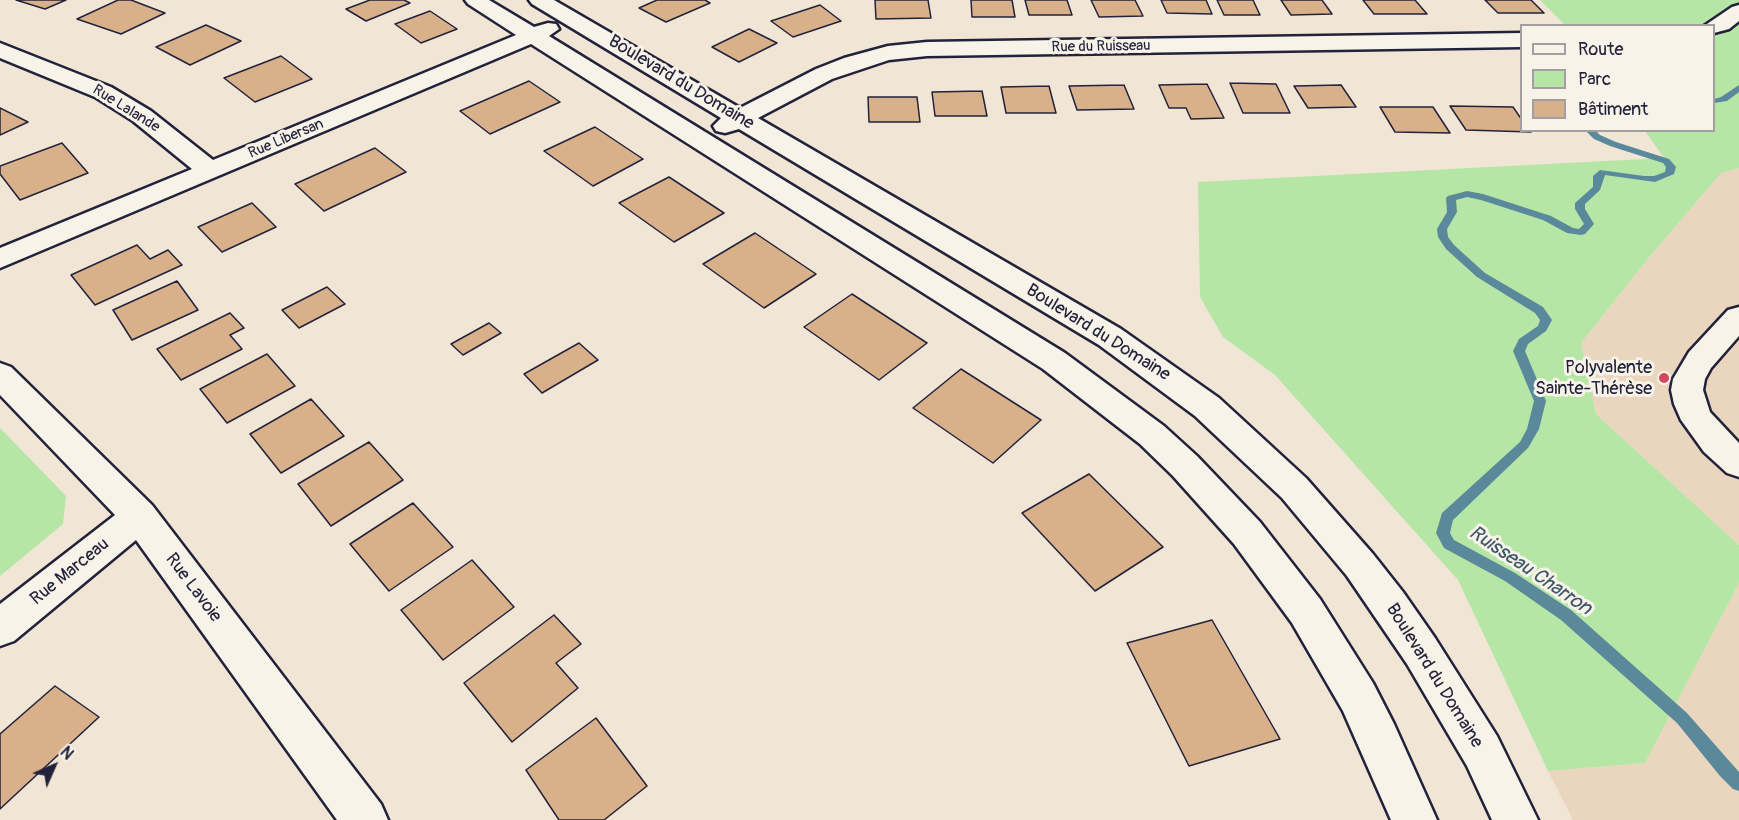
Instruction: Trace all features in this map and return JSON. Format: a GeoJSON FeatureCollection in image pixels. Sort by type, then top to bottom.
{"type":"FeatureCollection","features":[{"type":"Feature","properties":{"kind":"street","name":"Boulevard du Domaine"},"geometry":{"type":"LineString","coordinates":[[475,0],[1054,361],[1121,410],[1185,466],[1247,533],[1306,611],[1358,697],[1414,820]]}},
{"type":"Feature","properties":{"kind":"street","name":"Boulevard du Domaine"},"geometry":{"type":"LineString","coordinates":[[539,0],[1110,337],[1173,380],[1237,433],[1302,496],[1360,565],[1389,604],[1421,651],[1482,751],[1515,820]]}},
{"type":"Feature","properties":{"kind":"street"},"geometry":{"type":"LineString","coordinates":[[1715,26],[1739,11]]}},
{"type":"Feature","properties":{"kind":"street","name":"Rue Libersan"},"geometry":{"type":"LineString","coordinates":[[0,259],[572,19]]}},
{"type":"Feature","properties":{"kind":"street","name":"Rue du Ruisseau"},"geometry":{"type":"LineString","coordinates":[[700,139],[824,74],[888,53],[927,49],[1520,40]]}},
{"type":"Feature","properties":{"kind":"street","name":"Rue Lalande"},"geometry":{"type":"LineString","coordinates":[[0,50],[103,92],[142,116],[210,171]]}},
{"type":"Feature","properties":{"kind":"street"},"geometry":{"type":"LineString","coordinates":[[1739,317],[1700,360],[1689,380],[1688,390],[1690,404],[1698,420],[1716,443],[1739,463]]}},
{"type":"Feature","properties":{"kind":"street","name":"Rue Lavoie"},"geometry":{"type":"LineString","coordinates":[[0,375],[139,516],[365,820]]}},
{"type":"Feature","properties":{"kind":"street","name":"Rue Marceau"},"geometry":{"type":"LineString","coordinates":[[0,628],[139,516]]}},
{"type":"Feature","properties":{"kind":"shaded area","name":"Polyvalente Sainte-Thérèse"},"geometry":{"type":"Polygon","coordinates":[[[1739,168],[1739,545],[1596,414],[1581,343],[1651,255],[1721,173],[1739,168]]]}},
{"type":"Feature","properties":{"kind":"shaded area"},"geometry":{"type":"Polygon","coordinates":[[[1739,583],[1739,820],[1573,820],[1548,771],[1645,763],[1739,583]]]}},
{"type":"Feature","properties":{"kind":"green space"},"geometry":{"type":"Polygon","coordinates":[[[1540,0],[1739,0],[1739,168],[1721,173],[1651,255],[1581,343],[1596,414],[1739,545],[1739,583],[1645,763],[1548,771],[1458,580],[1275,375],[1223,337],[1200,297],[1198,182],[1664,158],[1646,132],[1715,132],[1715,24],[1564,24],[1540,0]]]}},
{"type":"Feature","properties":{"kind":"green space"},"geometry":{"type":"Polygon","coordinates":[[[0,428],[66,496],[63,524],[0,576],[0,428]]]}},
{"type":"Feature","properties":{"kind":"building"},"geometry":{"type":"Polygon","coordinates":[[[16,0],[66,0],[45,9],[16,0]]]}},
{"type":"Feature","properties":{"kind":"building"},"geometry":{"type":"Polygon","coordinates":[[[118,0],[131,0],[165,13],[121,34],[77,19],[118,0]]]}},
{"type":"Feature","properties":{"kind":"building"},"geometry":{"type":"Polygon","coordinates":[[[370,0],[404,0],[410,3],[366,21],[346,9],[370,0]]]}},
{"type":"Feature","properties":{"kind":"building"},"geometry":{"type":"Polygon","coordinates":[[[657,0],[705,0],[710,3],[666,22],[639,8],[657,0]]]}},
{"type":"Feature","properties":{"kind":"building"},"geometry":{"type":"Polygon","coordinates":[[[875,0],[928,0],[931,18],[876,19],[875,0]]]}},
{"type":"Feature","properties":{"kind":"building"},"geometry":{"type":"Polygon","coordinates":[[[971,0],[1012,0],[1015,17],[972,17],[971,0]]]}},
{"type":"Feature","properties":{"kind":"building"},"geometry":{"type":"Polygon","coordinates":[[[1025,0],[1067,0],[1072,15],[1029,15],[1025,0]]]}},
{"type":"Feature","properties":{"kind":"building"},"geometry":{"type":"Polygon","coordinates":[[[1091,0],[1135,0],[1143,16],[1099,17],[1091,0]]]}},
{"type":"Feature","properties":{"kind":"building"},"geometry":{"type":"Polygon","coordinates":[[[1161,0],[1206,0],[1212,14],[1167,13],[1161,0]]]}},
{"type":"Feature","properties":{"kind":"building"},"geometry":{"type":"Polygon","coordinates":[[[1217,0],[1253,0],[1260,15],[1224,15],[1217,0]]]}},
{"type":"Feature","properties":{"kind":"building"},"geometry":{"type":"Polygon","coordinates":[[[1281,0],[1322,0],[1332,14],[1291,15],[1281,0]]]}},
{"type":"Feature","properties":{"kind":"building"},"geometry":{"type":"Polygon","coordinates":[[[1363,0],[1415,0],[1427,14],[1374,14],[1363,0]]]}},
{"type":"Feature","properties":{"kind":"building"},"geometry":{"type":"Polygon","coordinates":[[[1485,0],[1531,0],[1544,13],[1498,13],[1485,0]]]}},
{"type":"Feature","properties":{"kind":"building"},"geometry":{"type":"Polygon","coordinates":[[[820,5],[841,21],[793,37],[771,21],[820,5]]]}},
{"type":"Feature","properties":{"kind":"building"},"geometry":{"type":"Polygon","coordinates":[[[430,11],[457,29],[421,43],[395,24],[430,11]]]}},
{"type":"Feature","properties":{"kind":"building"},"geometry":{"type":"Polygon","coordinates":[[[206,25],[241,41],[190,65],[156,47],[206,25]]]}},
{"type":"Feature","properties":{"kind":"building"},"geometry":{"type":"Polygon","coordinates":[[[749,29],[777,43],[739,62],[712,47],[749,29]]]}},
{"type":"Feature","properties":{"kind":"building"},"geometry":{"type":"Polygon","coordinates":[[[281,56],[312,79],[255,102],[224,78],[281,56]]]}},
{"type":"Feature","properties":{"kind":"building"},"geometry":{"type":"Polygon","coordinates":[[[529,81],[560,102],[490,134],[460,111],[529,81]]]}},
{"type":"Feature","properties":{"kind":"building"},"geometry":{"type":"Polygon","coordinates":[[[1230,83],[1276,84],[1290,113],[1243,113],[1230,83]]]}},
{"type":"Feature","properties":{"kind":"building"},"geometry":{"type":"Polygon","coordinates":[[[1207,84],[1224,118],[1191,119],[1186,108],[1169,108],[1159,85],[1207,84]]]}},
{"type":"Feature","properties":{"kind":"building"},"geometry":{"type":"Polygon","coordinates":[[[1124,85],[1134,109],[1077,110],[1069,86],[1124,85]]]}},
{"type":"Feature","properties":{"kind":"building"},"geometry":{"type":"Polygon","coordinates":[[[1341,85],[1356,107],[1308,108],[1294,86],[1341,85]]]}},
{"type":"Feature","properties":{"kind":"building"},"geometry":{"type":"Polygon","coordinates":[[[1049,86],[1056,113],[1006,113],[1001,87],[1049,86]]]}},
{"type":"Feature","properties":{"kind":"building"},"geometry":{"type":"Polygon","coordinates":[[[982,91],[987,116],[935,116],[932,92],[982,91]]]}},
{"type":"Feature","properties":{"kind":"building"},"geometry":{"type":"Polygon","coordinates":[[[868,97],[917,97],[920,122],[869,122],[868,97]]]}},
{"type":"Feature","properties":{"kind":"building"},"geometry":{"type":"Polygon","coordinates":[[[1450,106],[1513,107],[1520,117],[1520,132],[1466,130],[1450,106]]]}},
{"type":"Feature","properties":{"kind":"building"},"geometry":{"type":"Polygon","coordinates":[[[1380,107],[1433,107],[1450,133],[1395,132],[1380,107]]]}},
{"type":"Feature","properties":{"kind":"building"},"geometry":{"type":"Polygon","coordinates":[[[0,108],[28,122],[0,135],[0,108]]]}},
{"type":"Feature","properties":{"kind":"building"},"geometry":{"type":"Polygon","coordinates":[[[595,127],[643,159],[593,186],[544,151],[595,127]]]}},
{"type":"Feature","properties":{"kind":"building"},"geometry":{"type":"Polygon","coordinates":[[[62,143],[88,173],[20,200],[0,174],[0,166],[62,143]]]}},
{"type":"Feature","properties":{"kind":"building"},"geometry":{"type":"Polygon","coordinates":[[[375,148],[406,172],[324,211],[295,184],[375,148]]]}},
{"type":"Feature","properties":{"kind":"building"},"geometry":{"type":"Polygon","coordinates":[[[669,177],[724,213],[674,242],[619,203],[669,177]]]}},
{"type":"Feature","properties":{"kind":"building"},"geometry":{"type":"Polygon","coordinates":[[[252,203],[276,227],[222,252],[198,227],[252,203]]]}},
{"type":"Feature","properties":{"kind":"building"},"geometry":{"type":"Polygon","coordinates":[[[755,233],[816,274],[764,308],[703,264],[755,233]]]}},
{"type":"Feature","properties":{"kind":"building"},"geometry":{"type":"Polygon","coordinates":[[[137,245],[150,259],[168,250],[182,265],[95,305],[71,275],[137,245]]]}},
{"type":"Feature","properties":{"kind":"building"},"geometry":{"type":"Polygon","coordinates":[[[177,281],[198,310],[132,340],[113,310],[177,281]]]}},
{"type":"Feature","properties":{"kind":"building"},"geometry":{"type":"Polygon","coordinates":[[[327,287],[345,304],[299,328],[282,310],[327,287]]]}},
{"type":"Feature","properties":{"kind":"building"},"geometry":{"type":"Polygon","coordinates":[[[852,294],[927,343],[879,380],[804,327],[852,294]]]}},
{"type":"Feature","properties":{"kind":"building"},"geometry":{"type":"Polygon","coordinates":[[[230,313],[244,328],[230,335],[242,349],[181,380],[157,349],[230,313]]]}},
{"type":"Feature","properties":{"kind":"building"},"geometry":{"type":"Polygon","coordinates":[[[489,323],[501,333],[463,355],[451,344],[489,323]]]}},
{"type":"Feature","properties":{"kind":"building"},"geometry":{"type":"Polygon","coordinates":[[[579,343],[598,360],[542,393],[524,374],[579,343]]]}},
{"type":"Feature","properties":{"kind":"building"},"geometry":{"type":"Polygon","coordinates":[[[267,354],[295,386],[227,423],[200,389],[267,354]]]}},
{"type":"Feature","properties":{"kind":"building"},"geometry":{"type":"Polygon","coordinates":[[[961,369],[1041,420],[993,463],[913,408],[961,369]]]}},
{"type":"Feature","properties":{"kind":"building"},"geometry":{"type":"Polygon","coordinates":[[[311,399],[344,436],[281,473],[250,434],[311,399]]]}},
{"type":"Feature","properties":{"kind":"building"},"geometry":{"type":"Polygon","coordinates":[[[369,442],[403,480],[331,526],[298,484],[369,442]]]}},
{"type":"Feature","properties":{"kind":"building"},"geometry":{"type":"Polygon","coordinates":[[[1089,474],[1163,547],[1095,591],[1022,513],[1089,474]]]}},
{"type":"Feature","properties":{"kind":"building"},"geometry":{"type":"Polygon","coordinates":[[[413,503],[453,547],[389,591],[350,544],[413,503]]]}},
{"type":"Feature","properties":{"kind":"building"},"geometry":{"type":"Polygon","coordinates":[[[472,560],[514,607],[443,660],[401,610],[472,560]]]}},
{"type":"Feature","properties":{"kind":"building"},"geometry":{"type":"Polygon","coordinates":[[[554,615],[581,644],[556,663],[578,688],[512,742],[464,683],[554,615]]]}},
{"type":"Feature","properties":{"kind":"building"},"geometry":{"type":"Polygon","coordinates":[[[1212,620],[1280,739],[1189,766],[1127,643],[1212,620]]]}},
{"type":"Feature","properties":{"kind":"building"},"geometry":{"type":"Polygon","coordinates":[[[55,686],[99,717],[0,809],[0,734],[55,686]]]}},
{"type":"Feature","properties":{"kind":"building"},"geometry":{"type":"Polygon","coordinates":[[[596,718],[647,786],[604,820],[559,820],[526,770],[596,718]]]}},
{"type":"Feature","properties":{"kind":"waterway","name":"Ruisseau Charron"},"geometry":{"type":"LineString","coordinates":[[1715,101],[1724,99],[1739,88]]}},
{"type":"Feature","properties":{"kind":"waterway","name":"Ruisseau Charron"},"geometry":{"type":"LineString","coordinates":[[1591,132],[1613,144],[1666,161],[1671,167],[1669,174],[1655,179],[1644,179],[1603,172],[1598,176],[1597,188],[1580,203],[1580,209],[1589,224],[1581,232],[1571,231],[1547,218],[1483,197],[1467,194],[1451,198],[1452,212],[1442,229],[1443,237],[1450,247],[1481,275],[1539,310],[1546,320],[1542,328],[1523,342],[1519,351],[1540,401],[1533,429],[1524,445],[1447,517],[1443,533],[1449,544],[1510,577],[1566,615],[1682,718],[1739,783]]}},
{"type":"Feature","properties":{"kind":"place","name":"Polyvalente Sainte-Thérèse"},"geometry":{"type":"Point","coordinates":[1664,378]}}]}
